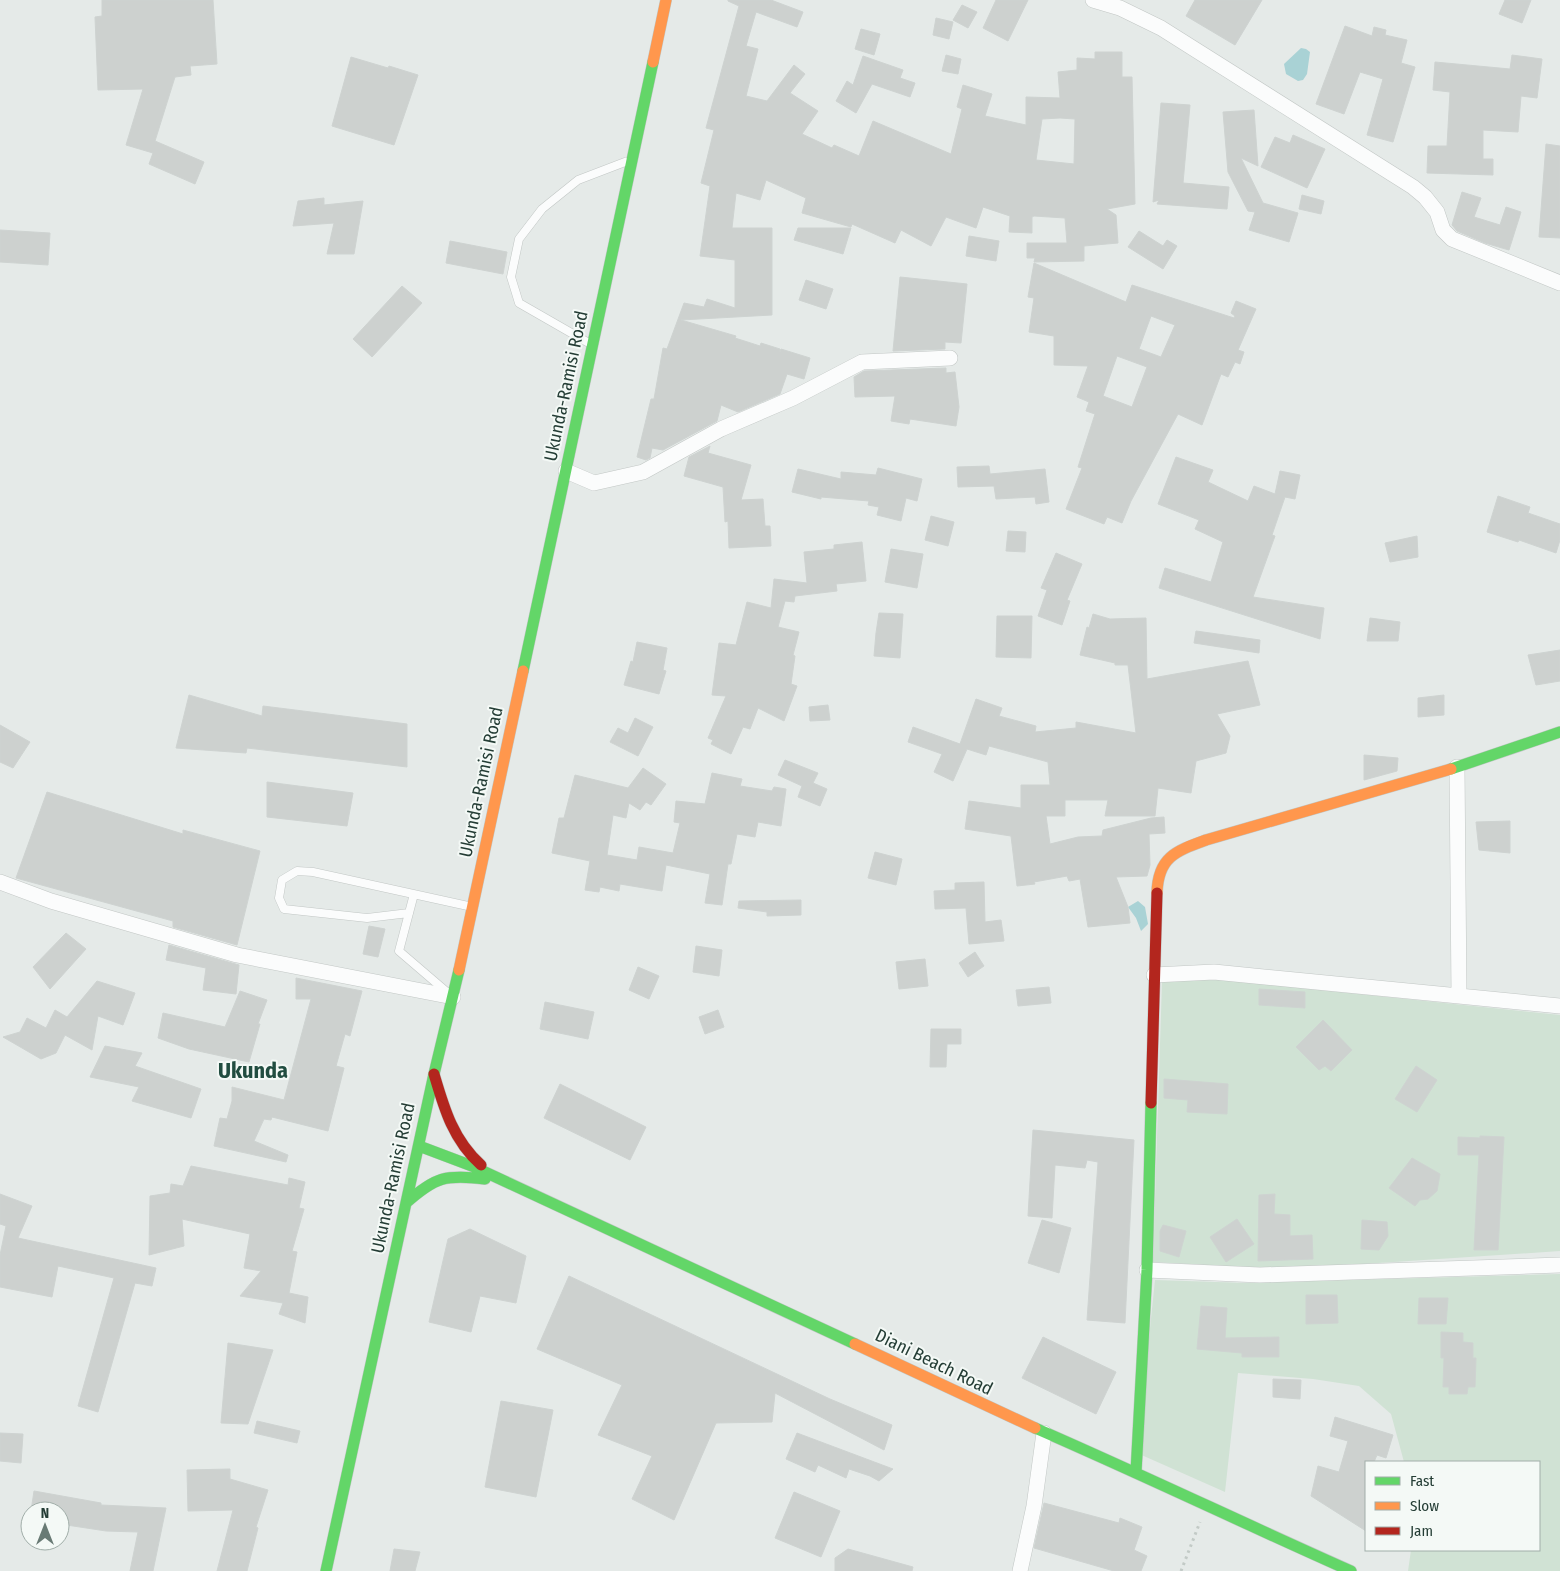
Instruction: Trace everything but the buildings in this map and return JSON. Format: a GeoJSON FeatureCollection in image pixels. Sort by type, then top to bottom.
{"type":"FeatureCollection","features":[{"type":"Feature","properties":{"kind":"main road","name":"Ukunda-Ramisi Road"},"geometry":{"type":"LineString","coordinates":[[326,1571],[434,1074],[473,907],[666,0]]}},
{"type":"Feature","properties":{"kind":"main road"},"geometry":{"type":"LineString","coordinates":[[1136,1472],[1147,1270],[1154,975],[1159,876],[1164,863],[1177,851],[1206,840],[1457,767],[1560,732]]}},
{"type":"Feature","properties":{"kind":"main road"},"geometry":{"type":"LineString","coordinates":[[434,1074],[452,1129],[461,1145],[471,1157],[503,1182]]}},
{"type":"Feature","properties":{"kind":"main road"},"geometry":{"type":"LineString","coordinates":[[419,1146],[469,1164],[503,1182]]}},
{"type":"Feature","properties":{"kind":"main road"},"geometry":{"type":"LineString","coordinates":[[406,1203],[426,1186],[440,1178],[467,1176],[503,1182]]}},
{"type":"Feature","properties":{"kind":"main road","name":"Diani Beach Road"},"geometry":{"type":"LineString","coordinates":[[503,1182],[802,1318],[1044,1433],[1136,1472],[1206,1506],[1351,1571]]}},
{"type":"Feature","properties":{"kind":"street"},"geometry":{"type":"LineString","coordinates":[[1093,0],[1120,8],[1161,28],[1413,187],[1425,197],[1437,212],[1443,230],[1452,239],[1560,283]]}},
{"type":"Feature","properties":{"kind":"street"},"geometry":{"type":"LineString","coordinates":[[566,471],[594,483],[643,472],[721,429],[793,398],[862,362],[950,358]]}},
{"type":"Feature","properties":{"kind":"street"},"geometry":{"type":"LineString","coordinates":[[1457,767],[1459,996]]}},
{"type":"Feature","properties":{"kind":"street"},"geometry":{"type":"LineString","coordinates":[[0,882],[51,901],[237,955],[453,997]]}},
{"type":"Feature","properties":{"kind":"street"},"geometry":{"type":"LineString","coordinates":[[1154,975],[1214,972],[1560,1006]]}},
{"type":"Feature","properties":{"kind":"street"},"geometry":{"type":"LineString","coordinates":[[1147,1270],[1260,1275],[1560,1265]]}},
{"type":"Feature","properties":{"kind":"street"},"geometry":{"type":"LineString","coordinates":[[1020,1571],[1034,1506],[1044,1433]]}},
{"type":"Feature","properties":{"kind":"lane"},"geometry":{"type":"LineString","coordinates":[[593,346],[519,303],[511,278],[519,239],[542,209],[578,180],[633,159]]}},
{"type":"Feature","properties":{"kind":"lane"},"geometry":{"type":"LineString","coordinates":[[409,914],[368,918],[284,909],[280,898],[282,880],[297,871],[313,872],[473,907]]}},
{"type":"Feature","properties":{"kind":"lane"},"geometry":{"type":"LineString","coordinates":[[414,894],[399,951],[453,997]]}},
{"type":"Feature","properties":{"kind":"path"},"geometry":{"type":"LineString","coordinates":[[1182,1571],[1206,1506]]}},
{"type":"Feature","properties":{"kind":"green space"},"geometry":{"type":"Polygon","coordinates":[[[1214,979],[1560,1015],[1560,1251],[1348,1265],[1259,1268],[1153,1262],[1162,982],[1214,979]]]}},
{"type":"Feature","properties":{"kind":"green space"},"geometry":{"type":"Polygon","coordinates":[[[1560,1274],[1560,1571],[1408,1571],[1411,1551],[1540,1551],[1540,1461],[1404,1461],[1391,1414],[1359,1386],[1313,1379],[1238,1373],[1225,1492],[1137,1453],[1155,1280],[1248,1283],[1560,1274]]]}},
{"type":"Feature","properties":{"kind":"water"},"geometry":{"type":"Polygon","coordinates":[[[1301,48],[1310,52],[1307,74],[1303,80],[1298,81],[1286,74],[1284,64],[1301,48]]]}},
{"type":"Feature","properties":{"kind":"water"},"geometry":{"type":"Polygon","coordinates":[[[1138,901],[1145,907],[1148,924],[1141,931],[1136,918],[1128,907],[1138,901]]]}},
{"type":"Feature","properties":{"kind":"traffic: fast"},"geometry":{"type":"LineString","coordinates":[[523,671],[653,62]]}},
{"type":"Feature","properties":{"kind":"traffic: fast"},"geometry":{"type":"LineString","coordinates":[[1451,769],[1560,732]]}},
{"type":"Feature","properties":{"kind":"traffic: fast"},"geometry":{"type":"LineString","coordinates":[[326,1571],[434,1074],[459,970]]}},
{"type":"Feature","properties":{"kind":"traffic: fast"},"geometry":{"type":"LineString","coordinates":[[1136,1472],[1147,1270],[1151,1103]]}},
{"type":"Feature","properties":{"kind":"traffic: fast"},"geometry":{"type":"LineString","coordinates":[[419,1146],[472,1166],[855,1344]]}},
{"type":"Feature","properties":{"kind":"traffic: fast"},"geometry":{"type":"LineString","coordinates":[[406,1203],[416,1194],[442,1179],[460,1177],[485,1179]]}},
{"type":"Feature","properties":{"kind":"traffic: fast"},"geometry":{"type":"LineString","coordinates":[[1035,1428],[1351,1571]]}},
{"type":"Feature","properties":{"kind":"traffic: slow"},"geometry":{"type":"LineString","coordinates":[[653,62],[666,0]]}},
{"type":"Feature","properties":{"kind":"traffic: slow"},"geometry":{"type":"LineString","coordinates":[[459,970],[523,671]]}},
{"type":"Feature","properties":{"kind":"traffic: slow"},"geometry":{"type":"LineString","coordinates":[[1157,893],[1158,881],[1165,863],[1186,848],[1206,840],[1451,769]]}},
{"type":"Feature","properties":{"kind":"traffic: slow"},"geometry":{"type":"LineString","coordinates":[[855,1344],[1035,1428]]}},
{"type":"Feature","properties":{"kind":"traffic: jam"},"geometry":{"type":"LineString","coordinates":[[1151,1103],[1157,893]]}},
{"type":"Feature","properties":{"kind":"traffic: jam"},"geometry":{"type":"LineString","coordinates":[[434,1074],[456,1134],[471,1155],[481,1165]]}},
{"type":"Feature","properties":{"kind":"district","name":"Ukunda"},"geometry":{"type":"Point","coordinates":[253,1070]}}]}
